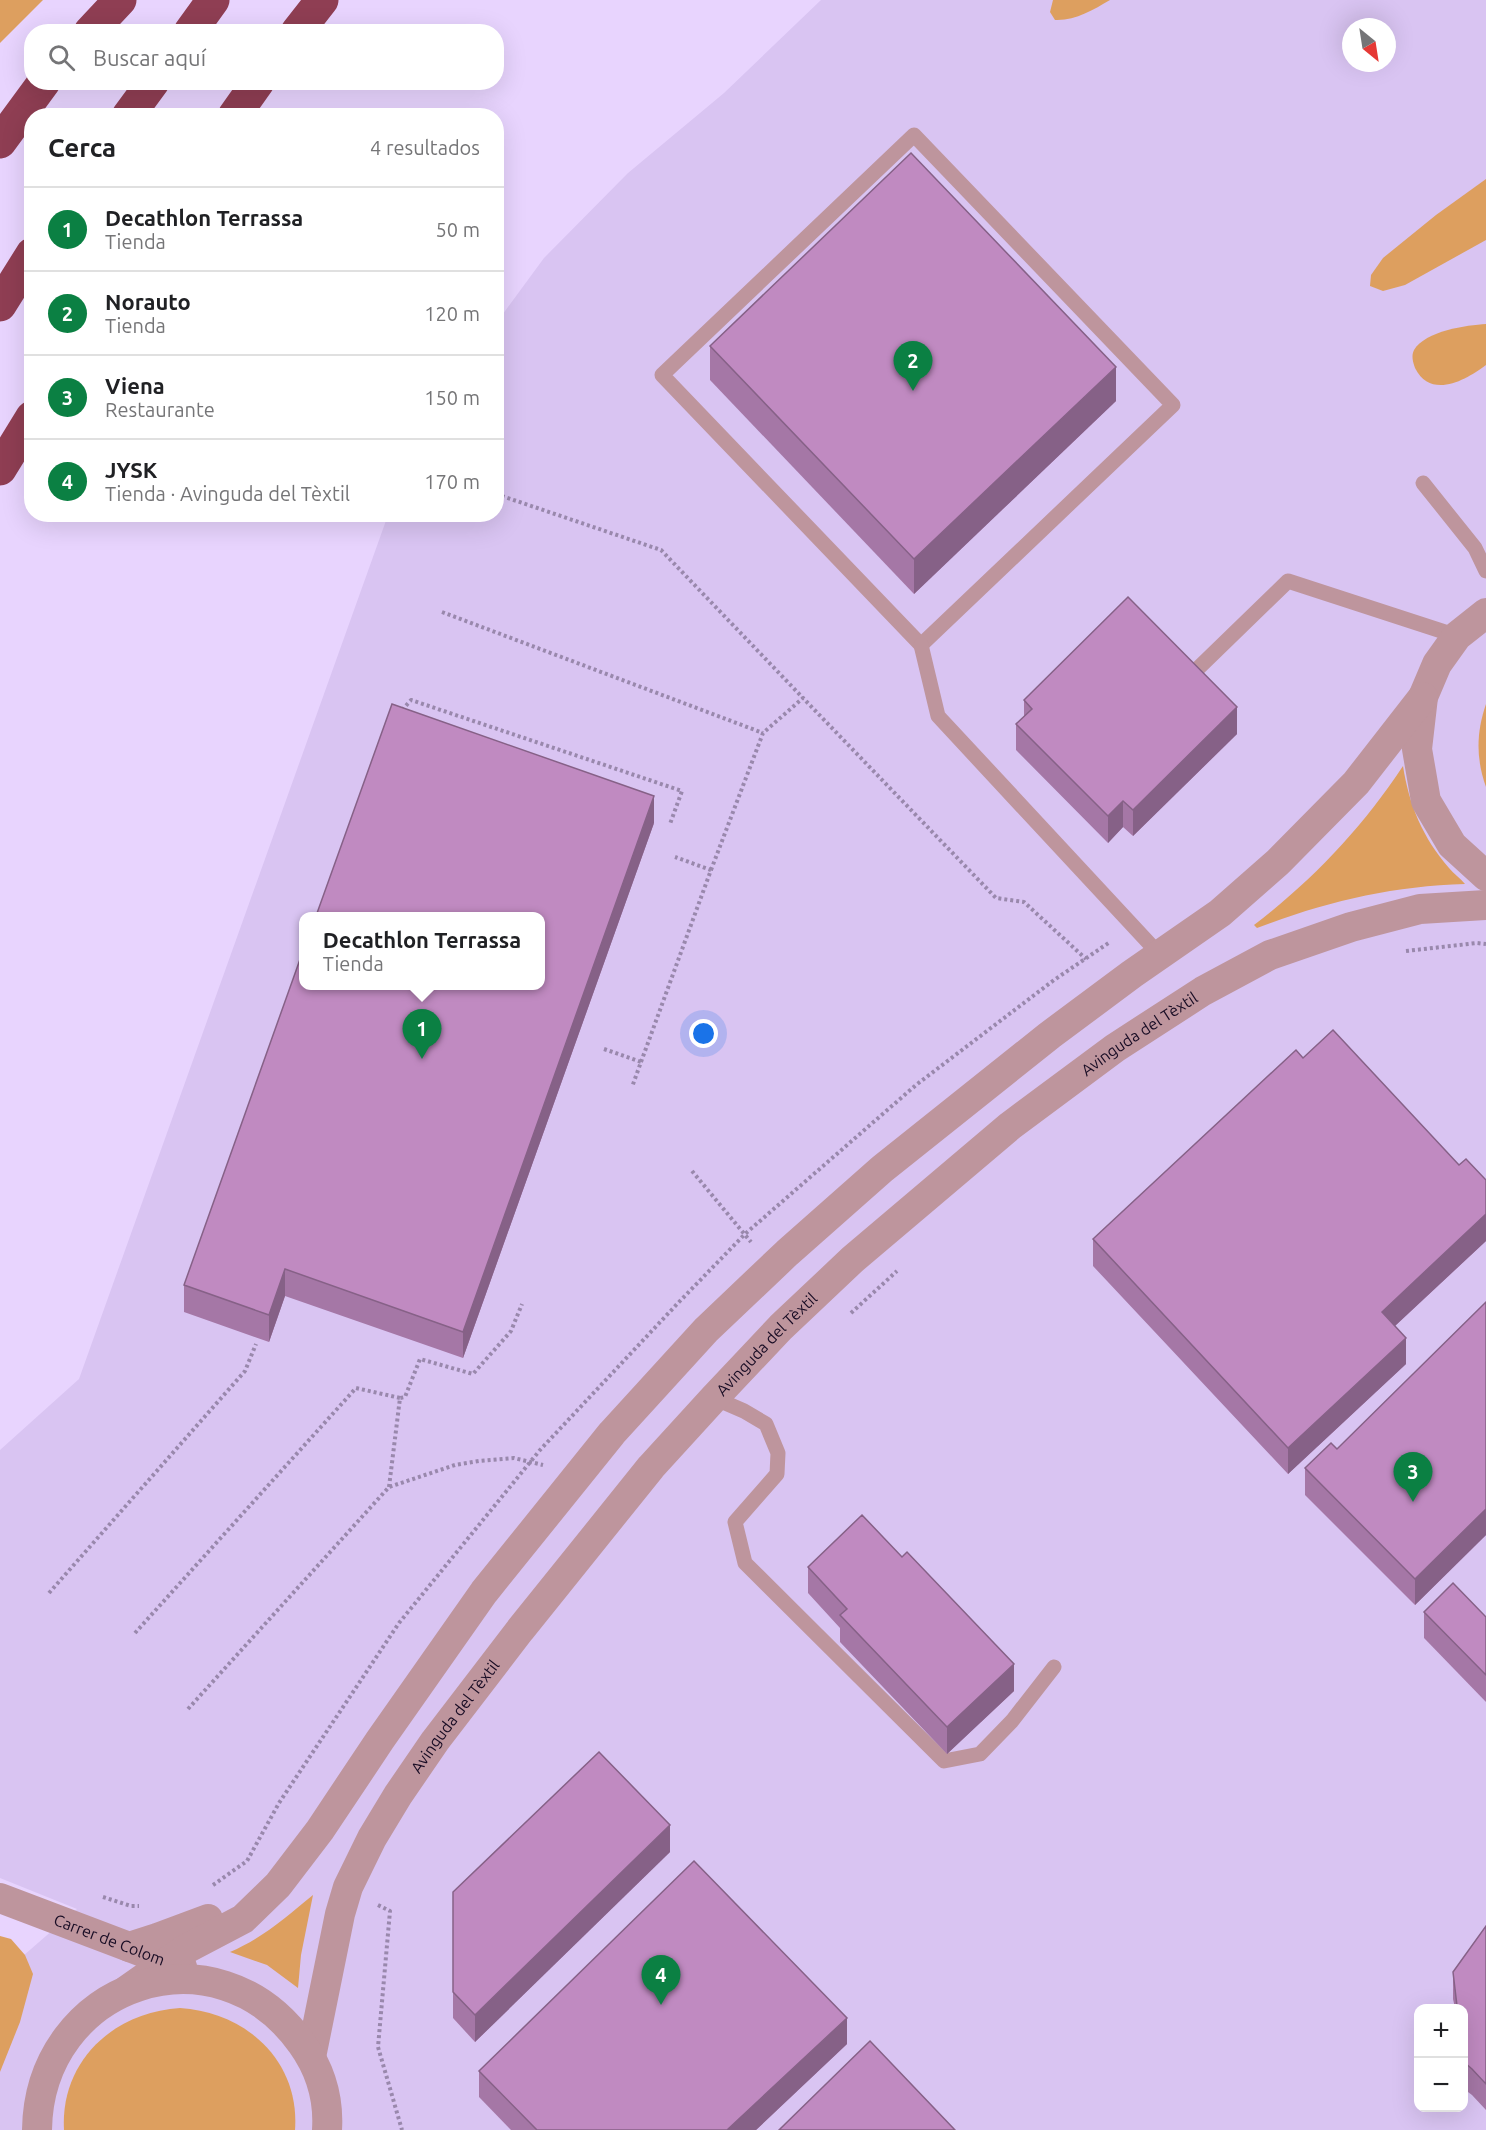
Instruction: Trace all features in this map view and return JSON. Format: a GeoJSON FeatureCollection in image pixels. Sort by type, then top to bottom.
{"type":"FeatureCollection","features":[{"type":"Feature","properties":{"kind":"highway"},"geometry":{"type":"LineString","coordinates":[[98,24],[120,0]]}},
{"type":"Feature","properties":{"kind":"highway"},"geometry":{"type":"LineString","coordinates":[[196,24],[213,0]]}},
{"type":"Feature","properties":{"kind":"highway"},"geometry":{"type":"LineString","coordinates":[[303,24],[322,0]]}},
{"type":"Feature","properties":{"kind":"highway"},"geometry":{"type":"LineString","coordinates":[[25,108],[38,90]]}},
{"type":"Feature","properties":{"kind":"highway"},"geometry":{"type":"LineString","coordinates":[[134,108],[147,90]]}},
{"type":"Feature","properties":{"kind":"highway"},"geometry":{"type":"LineString","coordinates":[[240,108],[252,90]]}},
{"type":"Feature","properties":{"kind":"highway"},"geometry":{"type":"LineString","coordinates":[[0,142],[24,109]]}},
{"type":"Feature","properties":{"kind":"highway"},"geometry":{"type":"LineString","coordinates":[[0,305],[24,268]]}},
{"type":"Feature","properties":{"kind":"highway"},"geometry":{"type":"LineString","coordinates":[[0,469],[24,430]]}},
{"type":"Feature","properties":{"kind":"street"},"geometry":{"type":"LineString","coordinates":[[37,2130],[39,2099],[47,2071],[60,2045],[79,2023],[102,2004],[128,1990],[184,1950],[243,1919],[278,1886],[320,1830],[484,1592],[612,1433],[706,1330],[787,1253],[882,1169],[1050,1035],[1220,913],[1278,862],[1356,783],[1423,697],[1437,664],[1457,636],[1486,613]]}},
{"type":"Feature","properties":{"kind":"street"},"geometry":{"type":"LineString","coordinates":[[1423,697],[1417,749],[1426,801],[1452,845],[1486,876]]}},
{"type":"Feature","properties":{"kind":"street","name":"Avinguda del Tèxtil"},"geometry":{"type":"LineString","coordinates":[[311,2057],[340,1914],[357,1866],[372,1838],[435,1741],[520,1629],[651,1467],[781,1327],[853,1259],[994,1140],[1115,1048],[1193,997],[1270,955],[1351,927],[1420,909],[1486,905]]}},
{"type":"Feature","properties":{"kind":"street","name":"Carrer de Colom"},"geometry":{"type":"LineString","coordinates":[[0,1898],[169,1961],[216,1983]]}},
{"type":"Feature","properties":{"kind":"street"},"geometry":{"type":"LineString","coordinates":[[129,1947],[181,1930],[244,1900],[264,1898]]}},
{"type":"Feature","properties":{"kind":"street"},"geometry":{"type":"LineString","coordinates":[[128,1990],[156,1982],[187,1979],[216,1983],[255,1998],[288,2024],[311,2057],[322,2082],[330,2125]]}},
{"type":"Feature","properties":{"kind":"lane"},"geometry":{"type":"LineString","coordinates":[[921,645],[1173,405],[914,135],[662,375],[921,645],[938,716],[1160,955]]}},
{"type":"Feature","properties":{"kind":"lane"},"geometry":{"type":"LineString","coordinates":[[1423,483],[1475,548],[1486,571]]}},
{"type":"Feature","properties":{"kind":"lane"},"geometry":{"type":"LineString","coordinates":[[1185,681],[1288,581],[1457,636]]}},
{"type":"Feature","properties":{"kind":"lane"},"geometry":{"type":"LineString","coordinates":[[714,1398],[744,1411],[766,1425],[778,1453],[777,1474],[735,1522],[745,1563],[944,1761],[980,1754],[1012,1721],[1054,1667]]}},
{"type":"Feature","properties":{"kind":"path"},"geometry":{"type":"LineString","coordinates":[[504,497],[661,550],[996,898],[1024,902],[1092,964]]}},
{"type":"Feature","properties":{"kind":"path"},"geometry":{"type":"LineString","coordinates":[[442,612],[763,733]]}},
{"type":"Feature","properties":{"kind":"path"},"geometry":{"type":"LineString","coordinates":[[632,1087],[763,733],[803,698]]}},
{"type":"Feature","properties":{"kind":"path"},"geometry":{"type":"LineString","coordinates":[[396,716],[411,700],[682,791],[670,824]]}},
{"type":"Feature","properties":{"kind":"path"},"geometry":{"type":"LineString","coordinates":[[675,857],[711,870]]}},
{"type":"Feature","properties":{"kind":"path"},"geometry":{"type":"LineString","coordinates":[[604,1048],[641,1062]]}},
{"type":"Feature","properties":{"kind":"path"},"geometry":{"type":"LineString","coordinates":[[847,1317],[900,1269]]}},
{"type":"Feature","properties":{"kind":"path"},"geometry":{"type":"LineString","coordinates":[[135,1633],[356,1388],[400,1398],[405,1397],[420,1359],[473,1374],[511,1331],[522,1304]]}},
{"type":"Feature","properties":{"kind":"path"},"geometry":{"type":"LineString","coordinates":[[49,1593],[245,1371],[256,1344]]}},
{"type":"Feature","properties":{"kind":"path"},"geometry":{"type":"LineString","coordinates":[[389,1486],[400,1398]]}},
{"type":"Feature","properties":{"kind":"path"},"geometry":{"type":"LineString","coordinates":[[188,1709],[389,1486],[455,1465],[479,1461],[514,1458],[553,1467]]}},
{"type":"Feature","properties":{"kind":"shaded area"},"geometry":{"type":"Polygon","coordinates":[[[0,0],[43,0],[0,43],[0,0]]]}},
{"type":"Feature","properties":{"kind":"shaded area"},"geometry":{"type":"Polygon","coordinates":[[[821,0],[1486,0],[1486,2130],[0,2130],[0,1976],[77,1909],[0,1878],[0,1450],[79,1379],[385,522],[504,522],[504,312],[544,258],[628,173],[724,93],[821,0]]]}},
{"type":"Feature","properties":{"kind":"shaded area"},"geometry":{"type":"Polygon","coordinates":[[[1053,0],[1110,0],[1077,17],[1055,20],[1050,12],[1053,0]]]}},
{"type":"Feature","properties":{"kind":"shaded area"},"geometry":{"type":"Polygon","coordinates":[[[1486,179],[1486,240],[1405,285],[1383,291],[1370,286],[1371,275],[1383,258],[1436,215],[1486,179]]]}},
{"type":"Feature","properties":{"kind":"shaded area"},"geometry":{"type":"Polygon","coordinates":[[[1486,324],[1486,365],[1469,376],[1449,384],[1430,383],[1422,378],[1415,368],[1413,359],[1414,350],[1419,343],[1447,330],[1486,324]]]}},
{"type":"Feature","properties":{"kind":"shaded area"},"geometry":{"type":"Polygon","coordinates":[[[1486,704],[1486,787],[1480,766],[1478,746],[1480,725],[1486,704]]]}},
{"type":"Feature","properties":{"kind":"shaded area"},"geometry":{"type":"Polygon","coordinates":[[[1403,766],[1418,820],[1440,857],[1465,884],[1411,888],[1359,897],[1308,910],[1257,928],[1254,925],[1296,890],[1335,852],[1371,811],[1403,766]]]}},
{"type":"Feature","properties":{"kind":"shaded area"},"geometry":{"type":"Polygon","coordinates":[[[313,1895],[301,1955],[298,1988],[267,1965],[230,1952],[264,1934],[313,1895]]]}},
{"type":"Feature","properties":{"kind":"shaded area"},"geometry":{"type":"Polygon","coordinates":[[[0,1936],[11,1939],[25,1955],[33,1974],[20,2022],[0,2072],[0,1936]]]}},
{"type":"Feature","properties":{"kind":"shaded area"},"geometry":{"type":"Polygon","coordinates":[[[180,2008],[227,2019],[247,2030],[264,2045],[278,2062],[288,2082],[294,2105],[295,2130],[64,2130],[65,2105],[71,2082],[82,2062],[96,2045],[113,2030],[133,2019],[180,2008]]]}},
{"type":"Feature","properties":{"kind":"building"},"geometry":{"type":"Polygon","coordinates":[[[911,153],[1116,367],[914,559],[710,346],[911,153]]]}},
{"type":"Feature","properties":{"kind":"building"},"geometry":{"type":"Polygon","coordinates":[[[1128,597],[1237,707],[1133,810],[1123,801],[1108,816],[1016,724],[1032,709],[1024,700],[1128,597]]]}},
{"type":"Feature","properties":{"kind":"building"},"geometry":{"type":"Polygon","coordinates":[[[392,704],[654,796],[463,1332],[285,1269],[269,1315],[184,1285],[299,962],[299,990],[545,990],[545,912],[317,912],[392,704]]]}},
{"type":"Feature","properties":{"kind":"building"},"geometry":{"type":"Polygon","coordinates":[[[1333,1030],[1459,1165],[1466,1159],[1486,1180],[1486,1214],[1382,1312],[1406,1338],[1288,1448],[1093,1239],[1296,1050],[1303,1058],[1333,1030]]]}},
{"type":"Feature","properties":{"kind":"building"},"geometry":{"type":"Polygon","coordinates":[[[1486,1302],[1486,1509],[1415,1579],[1305,1468],[1331,1443],[1337,1449],[1486,1302]]]}},
{"type":"Feature","properties":{"kind":"building"},"geometry":{"type":"Polygon","coordinates":[[[862,1515],[902,1557],[907,1552],[1014,1664],[947,1727],[840,1615],[847,1609],[808,1567],[862,1515]]]}},
{"type":"Feature","properties":{"kind":"building"},"geometry":{"type":"Polygon","coordinates":[[[1453,1583],[1486,1617],[1486,1675],[1424,1612],[1453,1583]]]}},
{"type":"Feature","properties":{"kind":"building"},"geometry":{"type":"Polygon","coordinates":[[[599,1752],[670,1825],[475,2015],[453,1992],[453,1892],[599,1752]]]}},
{"type":"Feature","properties":{"kind":"building"},"geometry":{"type":"Polygon","coordinates":[[[694,1861],[847,2018],[727,2130],[537,2130],[479,2071],[694,1861]]]}},
{"type":"Feature","properties":{"kind":"building"},"geometry":{"type":"Polygon","coordinates":[[[1486,1926],[1486,2084],[1468,2066],[1468,2004],[1457,2004],[1453,1972],[1486,1926]]]}},
{"type":"Feature","properties":{"kind":"building"},"geometry":{"type":"Polygon","coordinates":[[[870,2041],[955,2130],[779,2130],[870,2041]]]}},
{"type":"Feature","properties":{"kind":"place","name":"Norauto"},"geometry":{"type":"Point","coordinates":[913,391]}},
{"type":"Feature","properties":{"kind":"place","name":"Decathlon Terrassa"},"geometry":{"type":"Point","coordinates":[422,1059]}},
{"type":"Feature","properties":{"kind":"place","name":"Viena"},"geometry":{"type":"Point","coordinates":[1413,1502]}},
{"type":"Feature","properties":{"kind":"place","name":"JYSK"},"geometry":{"type":"Point","coordinates":[661,2005]}}]}
